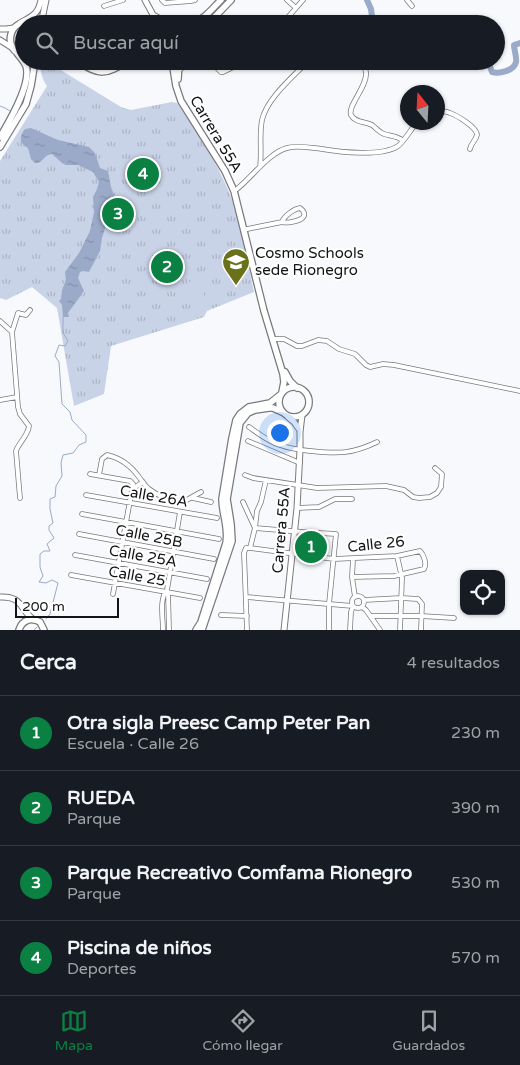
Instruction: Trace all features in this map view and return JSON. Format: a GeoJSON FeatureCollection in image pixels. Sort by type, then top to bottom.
{"type":"FeatureCollection","features":[{"type":"Feature","properties":{"kind":"main road"},"geometry":{"type":"LineString","coordinates":[[34,15],[41,0]]}},
{"type":"Feature","properties":{"kind":"main road"},"geometry":{"type":"LineString","coordinates":[[43,15],[46,0]]}},
{"type":"Feature","properties":{"kind":"main road"},"geometry":{"type":"LineString","coordinates":[[145,0],[154,15]]}},
{"type":"Feature","properties":{"kind":"main road"},"geometry":{"type":"LineString","coordinates":[[206,15],[221,0]]}},
{"type":"Feature","properties":{"kind":"main road"},"geometry":{"type":"LineString","coordinates":[[217,15],[232,0]]}},
{"type":"Feature","properties":{"kind":"main road"},"geometry":{"type":"LineString","coordinates":[[0,29],[14,28]]}},
{"type":"Feature","properties":{"kind":"main road"},"geometry":{"type":"LineString","coordinates":[[14,28],[10,39],[15,50]]}},
{"type":"Feature","properties":{"kind":"main road"},"geometry":{"type":"LineString","coordinates":[[0,40],[12,46]]}},
{"type":"Feature","properties":{"kind":"main road"},"geometry":{"type":"LineString","coordinates":[[0,137],[24,88],[26,70]]}},
{"type":"Feature","properties":{"kind":"main road"},"geometry":{"type":"LineString","coordinates":[[0,147],[26,104],[34,70]]}},
{"type":"Feature","properties":{"kind":"main road"},"geometry":{"type":"LineString","coordinates":[[91,70],[101,72],[114,70]]}},
{"type":"Feature","properties":{"kind":"main road","name":"Carrera 55A"},"geometry":{"type":"LineString","coordinates":[[173,70],[181,102],[225,170],[234,191],[264,311],[283,374],[284,382],[281,394]]}},
{"type":"Feature","properties":{"kind":"main road","name":"Carrera 55A"},"geometry":{"type":"LineString","coordinates":[[178,71],[184,98],[227,168],[237,189],[261,288],[286,376],[297,388]]}},
{"type":"Feature","properties":{"kind":"main road"},"geometry":{"type":"LineString","coordinates":[[196,630],[201,622],[226,543],[227,530],[222,499],[236,420],[249,407],[270,403],[290,388],[297,388],[304,392],[308,399],[308,408],[302,415],[294,418],[288,416]]}},
{"type":"Feature","properties":{"kind":"main road"},"geometry":{"type":"LineString","coordinates":[[281,394],[278,404],[282,412]]}},
{"type":"Feature","properties":{"kind":"main road"},"geometry":{"type":"LineString","coordinates":[[202,630],[232,541],[227,499],[240,424],[248,413],[255,410],[273,408],[288,416],[296,424],[300,432]]}},
{"type":"Feature","properties":{"kind":"main road","name":"Carrera 55A"},"geometry":{"type":"LineString","coordinates":[[284,630],[295,532],[302,415]]}},
{"type":"Feature","properties":{"kind":"main road"},"geometry":{"type":"LineString","coordinates":[[0,597],[8,596],[15,599],[27,614],[42,624],[44,630]]}},
{"type":"Feature","properties":{"kind":"main road"},"geometry":{"type":"LineString","coordinates":[[19,630],[24,622],[23,607]]}},
{"type":"Feature","properties":{"kind":"main road"},"geometry":{"type":"LineString","coordinates":[[24,622],[34,620]]}},
{"type":"Feature","properties":{"kind":"street"},"geometry":{"type":"LineString","coordinates":[[104,6],[123,0]]}},
{"type":"Feature","properties":{"kind":"street"},"geometry":{"type":"LineString","coordinates":[[163,1],[195,0]]}},
{"type":"Feature","properties":{"kind":"street"},"geometry":{"type":"LineString","coordinates":[[287,0],[296,8]]}},
{"type":"Feature","properties":{"kind":"street"},"geometry":{"type":"LineString","coordinates":[[290,15],[303,0]]}},
{"type":"Feature","properties":{"kind":"street"},"geometry":{"type":"LineString","coordinates":[[407,0],[412,6]]}},
{"type":"Feature","properties":{"kind":"street"},"geometry":{"type":"LineString","coordinates":[[260,167],[261,129],[265,111],[276,94],[299,70]]}},
{"type":"Feature","properties":{"kind":"street"},"geometry":{"type":"LineString","coordinates":[[365,70],[365,82],[351,110],[351,115],[362,123],[370,124],[381,133],[402,140]]}},
{"type":"Feature","properties":{"kind":"street"},"geometry":{"type":"LineString","coordinates":[[445,112],[474,128],[477,135],[470,149]]}},
{"type":"Feature","properties":{"kind":"street"},"geometry":{"type":"LineString","coordinates":[[237,189],[278,152],[287,148],[371,153],[390,150],[400,145],[410,130]]}},
{"type":"Feature","properties":{"kind":"street"},"geometry":{"type":"LineString","coordinates":[[248,229],[282,222],[289,223],[301,219],[304,215],[303,211],[300,208],[296,209],[283,219],[282,222]]}},
{"type":"Feature","properties":{"kind":"street"},"geometry":{"type":"LineString","coordinates":[[20,498],[16,451],[28,432],[29,426],[20,414],[12,332],[18,313],[26,315],[30,310]]}},
{"type":"Feature","properties":{"kind":"street"},"geometry":{"type":"LineString","coordinates":[[0,321],[12,332]]}},
{"type":"Feature","properties":{"kind":"street"},"geometry":{"type":"LineString","coordinates":[[276,339],[284,339],[297,346],[318,340],[327,341],[339,349],[356,354],[366,365],[394,365],[520,391]]}},
{"type":"Feature","properties":{"kind":"street"},"geometry":{"type":"LineString","coordinates":[[0,400],[17,397]]}},
{"type":"Feature","properties":{"kind":"street"},"geometry":{"type":"LineString","coordinates":[[249,428],[280,445],[300,450],[339,453],[359,450],[377,442]]}},
{"type":"Feature","properties":{"kind":"street"},"geometry":{"type":"LineString","coordinates":[[248,441],[300,463]]}},
{"type":"Feature","properties":{"kind":"street"},"geometry":{"type":"LineString","coordinates":[[99,475],[102,459],[107,455],[123,461],[135,471],[153,492],[167,498],[185,502],[201,492]]}},
{"type":"Feature","properties":{"kind":"street"},"geometry":{"type":"LineString","coordinates":[[244,475],[317,488],[386,486],[404,490],[413,497],[419,498],[430,497],[437,493],[441,487],[442,474],[435,468]]}},
{"type":"Feature","properties":{"kind":"street"},"geometry":{"type":"LineString","coordinates":[[90,474],[130,481],[132,487],[113,594]]}},
{"type":"Feature","properties":{"kind":"street"},"geometry":{"type":"LineString","coordinates":[[247,630],[244,553],[246,548],[250,548],[257,511],[266,480]]}},
{"type":"Feature","properties":{"kind":"street"},"geometry":{"type":"LineString","coordinates":[[132,487],[143,482]]}},
{"type":"Feature","properties":{"kind":"street","name":"Calle 26A"},"geometry":{"type":"LineString","coordinates":[[86,495],[217,518]]}},
{"type":"Feature","properties":{"kind":"street"},"geometry":{"type":"LineString","coordinates":[[192,497],[211,502]]}},
{"type":"Feature","properties":{"kind":"street"},"geometry":{"type":"LineString","coordinates":[[297,508],[319,507],[335,499],[352,499]]}},
{"type":"Feature","properties":{"kind":"street"},"geometry":{"type":"LineString","coordinates":[[243,502],[255,528]]}},
{"type":"Feature","properties":{"kind":"street"},"geometry":{"type":"LineString","coordinates":[[169,630],[167,591],[180,512]]}},
{"type":"Feature","properties":{"kind":"street"},"geometry":{"type":"LineString","coordinates":[[82,514],[219,539]]}},
{"type":"Feature","properties":{"kind":"street"},"geometry":{"type":"LineString","coordinates":[[255,528],[336,534],[329,604],[329,630]]}},
{"type":"Feature","properties":{"kind":"street","name":"Calle 25B"},"geometry":{"type":"LineString","coordinates":[[79,534],[214,560]]}},
{"type":"Feature","properties":{"kind":"street","name":"Calle 26"},"geometry":{"type":"LineString","coordinates":[[250,548],[334,560],[397,556],[420,551],[425,563],[424,569],[401,575]]}},
{"type":"Feature","properties":{"kind":"street","name":"Calle 25A"},"geometry":{"type":"LineString","coordinates":[[75,555],[207,579]]}},
{"type":"Feature","properties":{"kind":"street"},"geometry":{"type":"LineString","coordinates":[[397,556],[401,575],[400,630]]}},
{"type":"Feature","properties":{"kind":"street"},"geometry":{"type":"LineString","coordinates":[[351,630],[351,612],[355,597],[352,577],[353,559]]}},
{"type":"Feature","properties":{"kind":"street"},"geometry":{"type":"LineString","coordinates":[[352,577],[401,575]]}},
{"type":"Feature","properties":{"kind":"street","name":"Calle 25"},"geometry":{"type":"LineString","coordinates":[[71,576],[200,598]]}},
{"type":"Feature","properties":{"kind":"street"},"geometry":{"type":"LineString","coordinates":[[163,630],[163,598],[167,591]]}},
{"type":"Feature","properties":{"kind":"street"},"geometry":{"type":"LineString","coordinates":[[355,597],[360,596],[364,600],[418,599],[422,604],[421,630]]}},
{"type":"Feature","properties":{"kind":"street"},"geometry":{"type":"LineString","coordinates":[[246,597],[362,607]]}},
{"type":"Feature","properties":{"kind":"street"},"geometry":{"type":"LineString","coordinates":[[362,607],[364,600]]}},
{"type":"Feature","properties":{"kind":"street"},"geometry":{"type":"LineString","coordinates":[[362,607],[380,630]]}},
{"type":"Feature","properties":{"kind":"street"},"geometry":{"type":"LineString","coordinates":[[221,615],[247,616]]}},
{"type":"Feature","properties":{"kind":"street"},"geometry":{"type":"LineString","coordinates":[[370,616],[454,618]]}},
{"type":"Feature","properties":{"kind":"green space"},"geometry":{"type":"Polygon","coordinates":[[[41,70],[61,70],[121,107],[131,110],[172,102],[177,103],[212,158],[234,204],[254,292],[207,311],[204,317],[111,346],[104,394],[74,406],[57,308],[32,287],[6,300],[0,298],[0,161],[47,86],[41,70]]]}},
{"type":"Feature","properties":{"kind":"green space"},"geometry":{"type":"Polygon","coordinates":[[[200,279],[206,303],[194,306],[188,282],[200,279]]]}},
{"type":"Feature","properties":{"kind":"water"},"geometry":{"type":"Polygon","coordinates":[[[31,128],[58,140],[89,147],[95,153],[100,168],[108,171],[114,195],[114,210],[120,224],[113,226],[107,222],[100,251],[89,272],[80,272],[78,278],[84,291],[68,313],[69,317],[63,317],[62,305],[59,301],[66,280],[65,272],[79,253],[90,231],[94,212],[93,197],[99,182],[93,172],[78,165],[66,165],[52,154],[35,163],[31,159],[28,148],[21,140],[25,129],[31,128]]]}},
{"type":"Feature","properties":{"kind":"waterway"},"geometry":{"type":"LineString","coordinates":[[367,0],[372,15]]}},
{"type":"Feature","properties":{"kind":"waterway"},"geometry":{"type":"LineString","coordinates":[[491,70],[492,72],[498,73],[512,68],[516,62],[514,45],[520,43]]}},
{"type":"Feature","properties":{"kind":"waterway"},"geometry":{"type":"LineString","coordinates":[[0,106],[10,111]]}},
{"type":"Feature","properties":{"kind":"waterway"},"geometry":{"type":"LineString","coordinates":[[46,619],[50,614],[58,583],[52,580],[46,583],[39,582],[43,576],[40,567],[40,554],[44,551],[50,551],[47,544],[54,538],[49,530],[49,526],[53,523],[50,499],[55,497],[56,486],[62,476],[61,463],[63,455],[73,453],[79,445],[86,442],[86,435],[72,420],[70,412],[62,404],[59,362],[55,356],[59,345],[65,346],[68,341],[63,333],[63,317]]}},
{"type":"Feature","properties":{"kind":"waterway"},"geometry":{"type":"LineString","coordinates":[[34,630],[37,627]]}},
{"type":"Feature","properties":{"kind":"place","name":"Piscina de niños"},"geometry":{"type":"Point","coordinates":[143,174]}},
{"type":"Feature","properties":{"kind":"place","name":"Parque Recreativo Comfama Rionegro"},"geometry":{"type":"Point","coordinates":[118,214]}},
{"type":"Feature","properties":{"kind":"place","name":"RUEDA"},"geometry":{"type":"Point","coordinates":[167,267]}},
{"type":"Feature","properties":{"kind":"place","name":"Cosmo Schools sede Rionegro"},"geometry":{"type":"Point","coordinates":[236,286]}},
{"type":"Feature","properties":{"kind":"place","name":"Otra sigla Preesc Camp Peter Pan"},"geometry":{"type":"Point","coordinates":[311,547]}}]}
